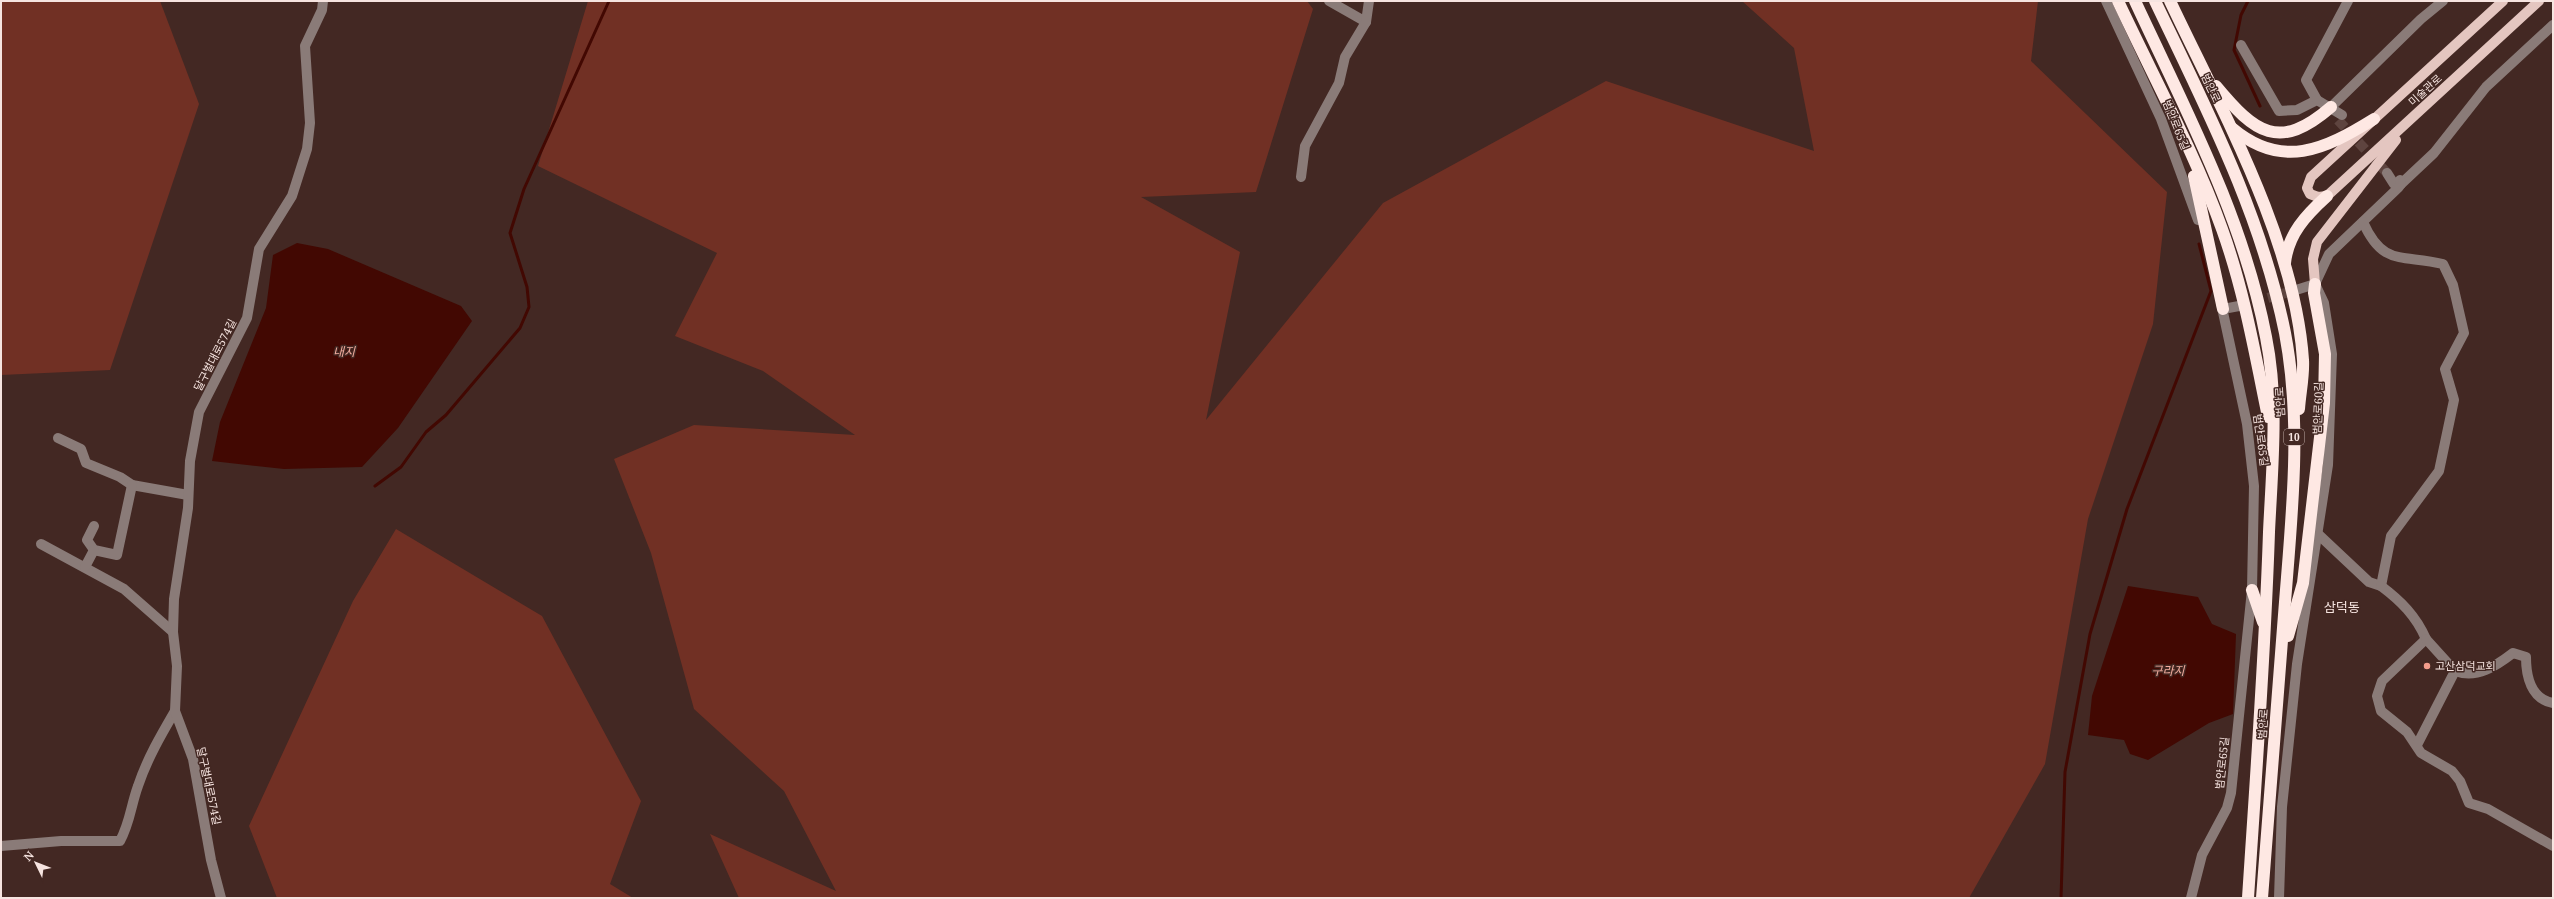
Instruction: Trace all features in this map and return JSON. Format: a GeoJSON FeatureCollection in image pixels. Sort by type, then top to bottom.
{"type":"FeatureCollection","features":[{"type":"Feature","properties":{"kind":"highway"},"geometry":{"type":"LineString","coordinates":[[2118,1],[2189,153],[2222,229],[2238,281],[2273,439]]}},
{"type":"Feature","properties":{"kind":"highway","name":"범안로"},"geometry":{"type":"LineString","coordinates":[[2135,1],[2216,173],[2242,239],[2260,310],[2272,369],[2273,439],[2266,628],[2248,898]]}},
{"type":"Feature","properties":{"kind":"highway","name":"범안로"},"geometry":{"type":"LineString","coordinates":[[2155,1],[2233,165],[2259,233],[2282,319],[2290,367],[2295,466],[2262,898]]}},
{"type":"Feature","properties":{"kind":"highway"},"geometry":{"type":"LineString","coordinates":[[2170,1],[2229,125],[2263,202],[2284,269],[2298,326],[2303,362],[2295,466]]}},
{"type":"Feature","properties":{"kind":"highway"},"geometry":{"type":"LineString","coordinates":[[2204,72],[2236,110],[2251,122],[2271,133],[2288,133],[2320,117],[2331,107]]}},
{"type":"Feature","properties":{"kind":"highway"},"geometry":{"type":"LineString","coordinates":[[2229,125],[2261,148],[2272,152],[2294,152],[2328,144],[2349,134],[2374,119]]}},
{"type":"Feature","properties":{"kind":"highway"},"geometry":{"type":"LineString","coordinates":[[2189,153],[2223,309]]}},
{"type":"Feature","properties":{"kind":"highway"},"geometry":{"type":"LineString","coordinates":[[2284,269],[2286,252],[2296,229],[2327,196]]}},
{"type":"Feature","properties":{"kind":"highway"},"geometry":{"type":"LineString","coordinates":[[2280,662],[2303,583],[2324,403],[2326,365],[2314,294],[2315,284]]}},
{"type":"Feature","properties":{"kind":"highway"},"geometry":{"type":"LineString","coordinates":[[2252,590],[2266,628]]}},
{"type":"Feature","properties":{"kind":"main road","name":"미술관로"},"geometry":{"type":"LineString","coordinates":[[2503,1],[2309,180],[2307,188],[2310,194],[2318,197],[2327,196],[2539,1]]}},
{"type":"Feature","properties":{"kind":"main road"},"geometry":{"type":"LineString","coordinates":[[2315,284],[2313,259],[2317,242],[2418,112]]}},
{"type":"Feature","properties":{"kind":"street","name":"달구벌대로574길"},"geometry":{"type":"LineString","coordinates":[[221,898],[211,860],[193,758],[175,711],[177,666],[173,632],[174,599],[188,495],[190,461],[199,412],[248,318],[259,249],[292,196],[307,149],[310,123],[305,46],[322,10],[323,1]]}},
{"type":"Feature","properties":{"kind":"street"},"geometry":{"type":"LineString","coordinates":[[1329,1],[1366,22]]}},
{"type":"Feature","properties":{"kind":"street"},"geometry":{"type":"LineString","coordinates":[[1301,177],[1306,146],[1339,83],[1345,58],[1366,22],[1369,1]]}},
{"type":"Feature","properties":{"kind":"street","name":"범안로65길"},"geometry":{"type":"LineString","coordinates":[[2106,1],[2161,119],[2193,202],[2223,309],[2252,456],[2254,486],[2252,590],[2231,793],[2227,808],[2202,855],[2191,898]]}},
{"type":"Feature","properties":{"kind":"street"},"geometry":{"type":"LineString","coordinates":[[2340,118],[2331,107],[2317,100],[2306,80],[2348,1]]}},
{"type":"Feature","properties":{"kind":"street"},"geometry":{"type":"LineString","coordinates":[[2331,107],[2410,30],[2443,1]]}},
{"type":"Feature","properties":{"kind":"street"},"geometry":{"type":"LineString","coordinates":[[2296,290],[2315,284],[2329,254],[2434,153],[2486,87],[2553,26]]}},
{"type":"Feature","properties":{"kind":"street"},"geometry":{"type":"LineString","coordinates":[[2241,46],[2279,111],[2297,110],[2317,100]]}},
{"type":"Feature","properties":{"kind":"street"},"geometry":{"type":"LineString","coordinates":[[2389,170],[2401,184]]}},
{"type":"Feature","properties":{"kind":"street"},"geometry":{"type":"LineString","coordinates":[[2363,222],[2371,240],[2385,254],[2443,264],[2453,285],[2464,333],[2445,369],[2454,400],[2439,471],[2391,536],[2381,586]]}},
{"type":"Feature","properties":{"kind":"street","name":"범안로60길"},"geometry":{"type":"LineString","coordinates":[[2279,898],[2282,807],[2298,664],[2319,535],[2328,464],[2332,354],[2324,303],[2315,284]]}},
{"type":"Feature","properties":{"kind":"street"},"geometry":{"type":"LineString","coordinates":[[2223,309],[2239,306]]}},
{"type":"Feature","properties":{"kind":"street"},"geometry":{"type":"LineString","coordinates":[[58,438],[81,449],[86,463],[120,476],[132,485],[188,495]]}},
{"type":"Feature","properties":{"kind":"street"},"geometry":{"type":"LineString","coordinates":[[94,526],[87,540],[94,550],[116,555],[132,485]]}},
{"type":"Feature","properties":{"kind":"street"},"geometry":{"type":"LineString","coordinates":[[2319,535],[2369,582],[2381,586],[2398,599],[2419,622],[2426,639],[2456,672],[2464,675],[2492,669],[2513,653],[2526,657],[2526,672],[2532,689],[2548,702],[2553,703]]}},
{"type":"Feature","properties":{"kind":"street"},"geometry":{"type":"LineString","coordinates":[[41,544],[85,567],[124,590],[173,632]]}},
{"type":"Feature","properties":{"kind":"street"},"geometry":{"type":"LineString","coordinates":[[85,567],[94,550]]}},
{"type":"Feature","properties":{"kind":"street"},"geometry":{"type":"LineString","coordinates":[[2426,639],[2382,681],[2377,696],[2382,711],[2407,732],[2421,753],[2456,776],[2469,803],[2488,809],[2553,846]]}},
{"type":"Feature","properties":{"kind":"street"},"geometry":{"type":"LineString","coordinates":[[2417,745],[2456,672]]}},
{"type":"Feature","properties":{"kind":"street"},"geometry":{"type":"LineString","coordinates":[[1,846],[60,841],[120,842],[128,826],[138,786],[153,751],[175,711]]}},
{"type":"Feature","properties":{"kind":"shaded area"},"geometry":{"type":"Polygon","coordinates":[[[1,1],[160,1],[199,104],[110,370],[1,375],[1,1]]]}},
{"type":"Feature","properties":{"kind":"shaded area"},"geometry":{"type":"Polygon","coordinates":[[[588,1],[1307,1],[1313,9],[1256,192],[1141,197],[1240,252],[1206,420],[1383,203],[1606,81],[1814,151],[1794,48],[1742,1],[2038,1],[2031,61],[2167,192],[2153,324],[2088,519],[2045,764],[1969,898],[739,898],[710,834],[836,891],[784,791],[694,709],[651,553],[614,459],[694,425],[855,435],[763,371],[675,336],[717,253],[538,166],[588,1]]]}},
{"type":"Feature","properties":{"kind":"shaded area"},"geometry":{"type":"Polygon","coordinates":[[[396,529],[542,616],[641,801],[610,884],[633,898],[277,898],[249,826],[353,601],[396,529]]]}},
{"type":"Feature","properties":{"kind":"water","name":"내지"},"geometry":{"type":"Polygon","coordinates":[[[297,243],[328,249],[461,306],[472,321],[398,428],[362,467],[284,469],[212,461],[220,422],[266,308],[273,255],[297,243]]]}},
{"type":"Feature","properties":{"kind":"water","name":"구라지"},"geometry":{"type":"Polygon","coordinates":[[[2128,586],[2198,597],[2212,624],[2236,634],[2233,714],[2209,723],[2148,760],[2130,754],[2124,740],[2088,735],[2092,696],[2128,586]]]}},
{"type":"Feature","properties":{"kind":"waterway"},"geometry":{"type":"LineString","coordinates":[[375,486],[401,467],[426,432],[446,415],[520,328],[529,307],[527,287],[510,233],[524,189],[609,1]]}},
{"type":"Feature","properties":{"kind":"waterway"},"geometry":{"type":"LineString","coordinates":[[2248,1],[2241,15],[2234,50],[2260,106]]}},
{"type":"Feature","properties":{"kind":"waterway"},"geometry":{"type":"LineString","coordinates":[[2061,898],[2065,772],[2090,634],[2127,509],[2211,291],[2199,244]]}},
{"type":"Feature","properties":{"kind":"tunnel"},"geometry":{"type":"LineString","coordinates":[[2338,120],[2387,173]]}},
{"type":"Feature","properties":{"kind":"tunnel"},"geometry":{"type":"LineString","coordinates":[[2239,306],[2296,290]]}},
{"type":"Feature","properties":{"kind":"place","name":"고산삼덕교회"},"geometry":{"type":"Point","coordinates":[2427,666]}},
{"type":"Feature","properties":{"kind":"district","name":"삼덕동"},"geometry":{"type":"Point","coordinates":[2342,607]}}]}
